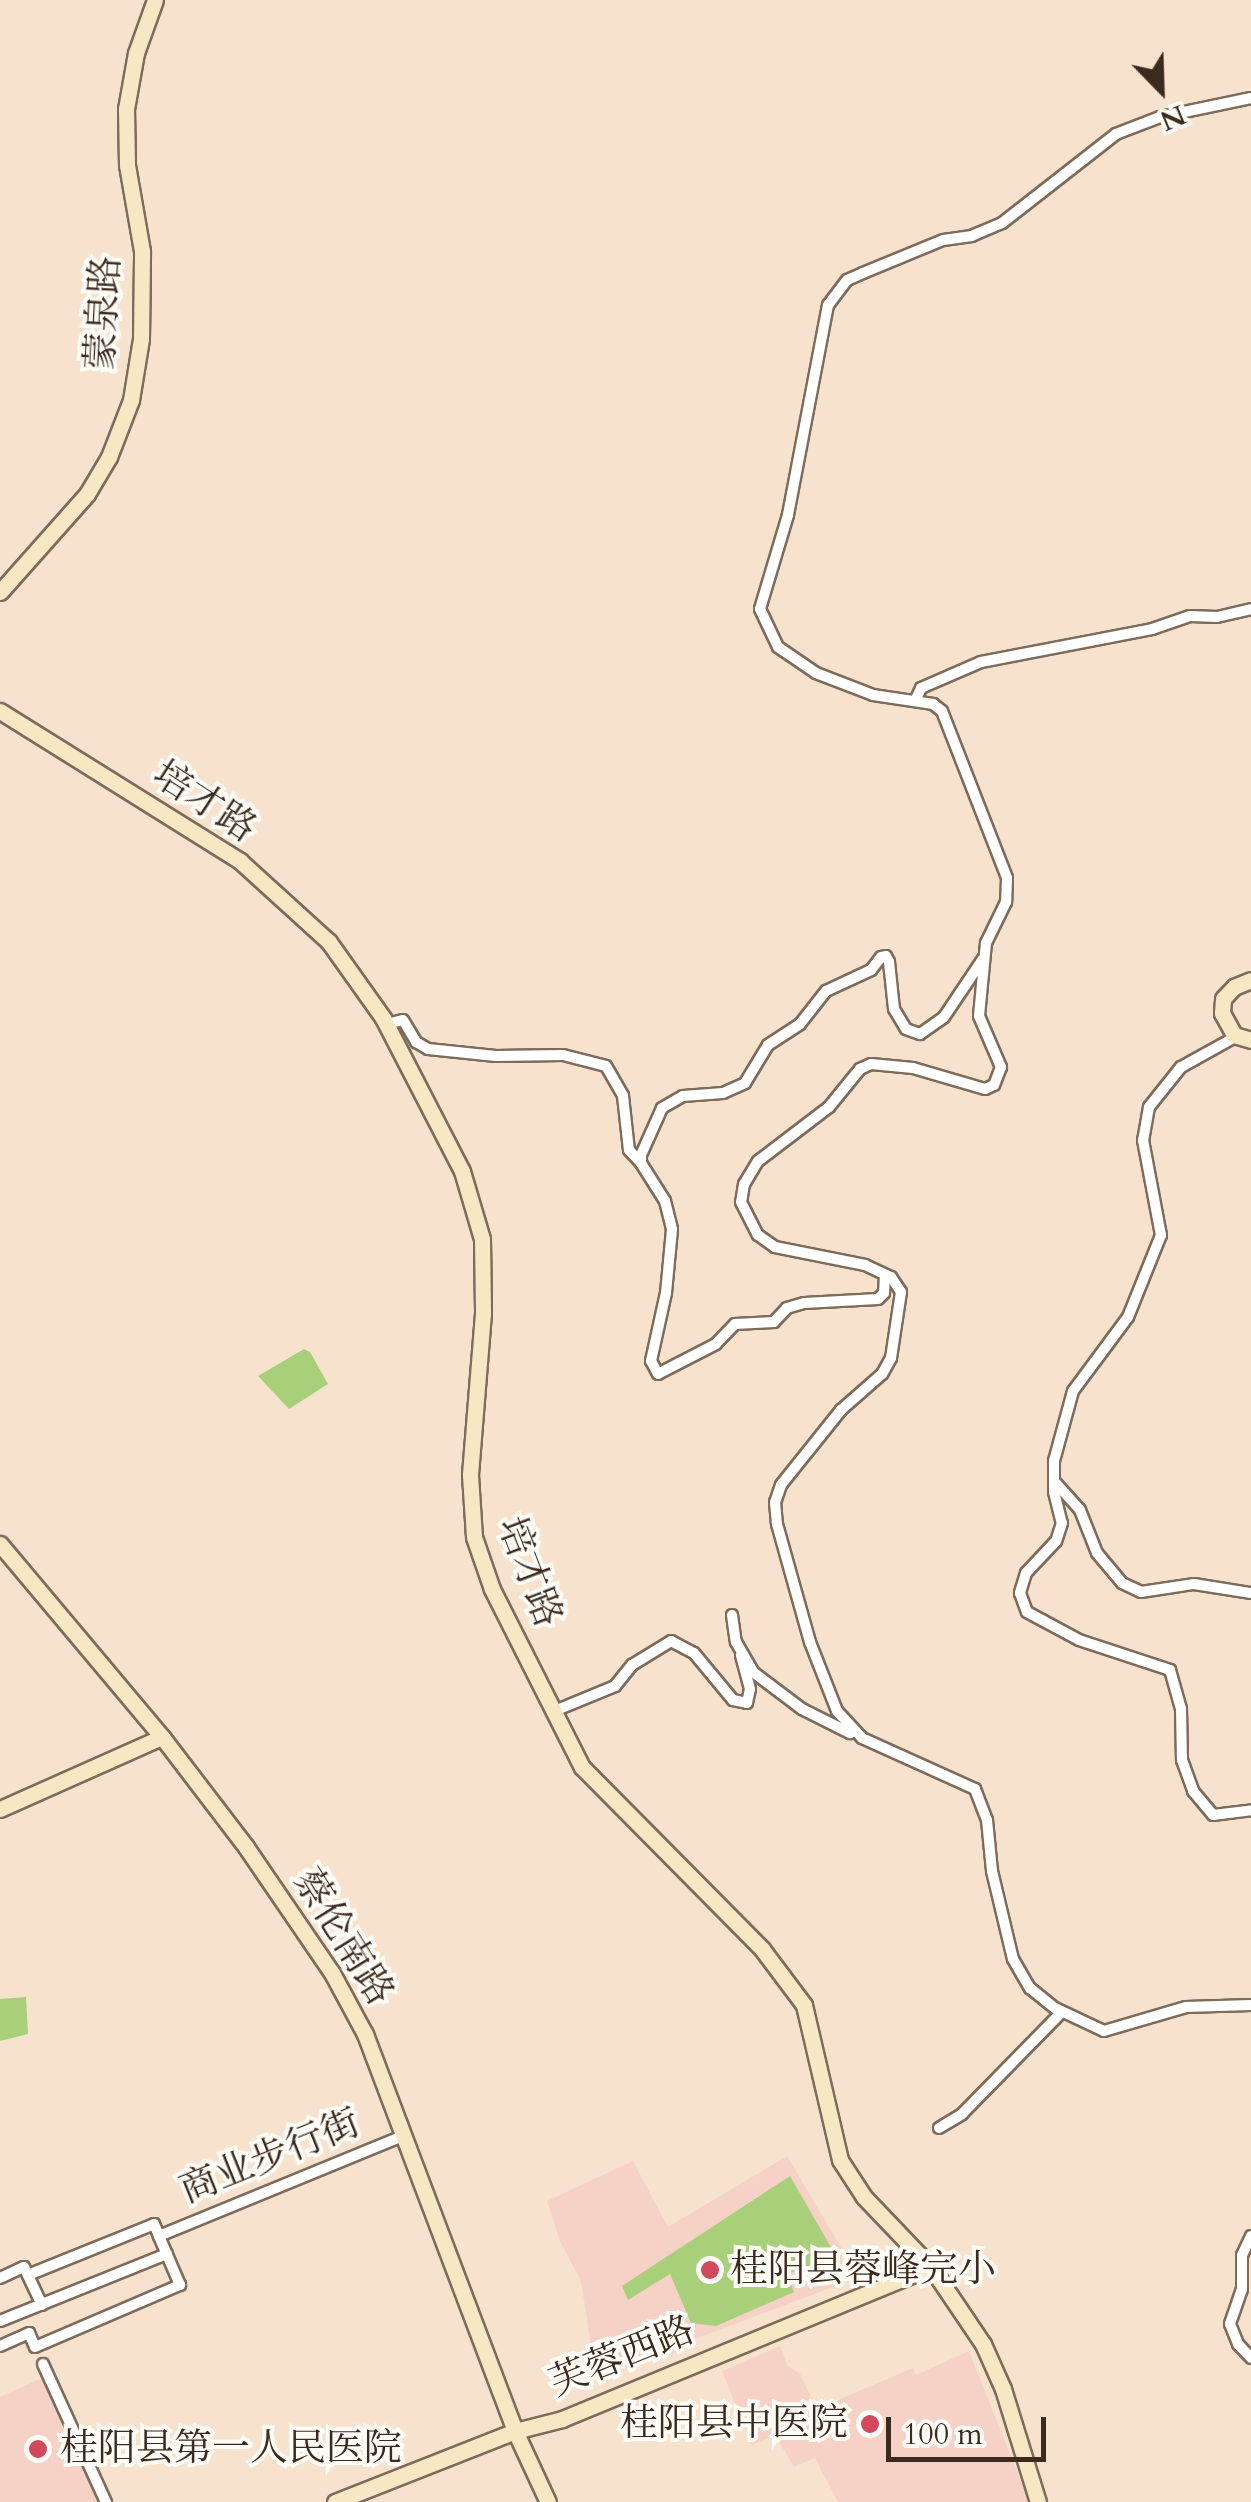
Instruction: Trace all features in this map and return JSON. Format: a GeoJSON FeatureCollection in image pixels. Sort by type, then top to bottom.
{"type":"FeatureCollection","features":[{"type":"Feature","properties":{"kind":"street","name":"蒙泉路"},"geometry":{"type":"LineString","coordinates":[[0,592],[88,494],[109,457],[131,400],[141,339],[142,251],[127,166],[126,110],[136,53],[155,0]]}},
{"type":"Feature","properties":{"kind":"street"},"geometry":{"type":"LineString","coordinates":[[861,1737],[847,1726],[828,1692],[784,1552],[775,1502],[781,1485],[841,1410],[872,1385],[891,1358],[901,1292],[885,1275],[866,1265],[775,1247],[748,1221],[741,1202],[744,1184],[766,1153],[829,1107],[847,1082],[870,1064],[913,1068],[972,1088],[994,1085],[1002,1066],[978,1016],[988,932],[1006,902],[1007,878],[942,711],[933,704],[873,695],[816,673],[778,647],[760,609],[788,515],[828,305],[835,292],[862,273],[943,240],[972,236],[1002,223],[1116,134],[1160,117],[1251,98]]}},
{"type":"Feature","properties":{"kind":"street"},"geometry":{"type":"LineString","coordinates":[[915,700],[922,688],[991,660],[1152,629],[1190,616],[1216,617],[1251,610]]}},
{"type":"Feature","properties":{"kind":"street","name":"培才路"},"geometry":{"type":"LineString","coordinates":[[0,711],[240,862],[329,942],[386,1024],[462,1170],[482,1239],[483,1312],[470,1476],[474,1537],[492,1589],[582,1767],[762,1949],[804,2005],[840,2160],[864,2197],[930,2267],[983,2344],[1003,2388],[1038,2502]]}},
{"type":"Feature","properties":{"kind":"street"},"geometry":{"type":"LineString","coordinates":[[640,1162],[662,1108],[682,1096],[723,1093],[745,1083],[768,1045],[800,1024],[826,991],[872,970],[881,957],[886,956],[890,962],[894,1010],[906,1028],[920,1034],[944,1017],[984,958]]}},
{"type":"Feature","properties":{"kind":"street"},"geometry":{"type":"LineString","coordinates":[[1244,1038],[1225,1026],[1224,999],[1234,987],[1251,980]]}},
{"type":"Feature","properties":{"kind":"street"},"geometry":{"type":"LineString","coordinates":[[386,1024],[403,1020],[416,1042],[428,1049],[496,1056],[563,1055],[606,1066],[624,1096],[629,1150],[658,1186],[672,1229],[666,1293],[650,1361],[658,1374],[716,1344],[734,1324],[774,1322],[787,1308],[804,1303],[878,1299],[884,1293],[885,1275]]}},
{"type":"Feature","properties":{"kind":"street"},"geometry":{"type":"LineString","coordinates":[[1244,1038],[1181,1067],[1149,1107],[1143,1140],[1161,1235],[1128,1317],[1073,1391],[1058,1437],[1054,1481],[1062,1523],[1056,1540],[1026,1572],[1021,1584],[1022,1605],[1027,1612],[1080,1640],[1170,1670],[1180,1709],[1182,1760],[1193,1791],[1212,1815],[1251,1810]]}},
{"type":"Feature","properties":{"kind":"street"},"geometry":{"type":"LineString","coordinates":[[1054,1481],[1080,1510],[1096,1553],[1122,1583],[1141,1592],[1194,1584],[1251,1593]]}},
{"type":"Feature","properties":{"kind":"street","name":"蔡伦南路"},"geometry":{"type":"LineString","coordinates":[[0,1544],[162,1737],[246,1847],[332,1973],[365,2034],[514,2431],[548,2502]]}},
{"type":"Feature","properties":{"kind":"street"},"geometry":{"type":"LineString","coordinates":[[552,1712],[615,1686],[632,1665],[672,1641],[694,1653],[724,1693],[747,1703],[750,1690],[732,1615]]}},
{"type":"Feature","properties":{"kind":"street"},"geometry":{"type":"LineString","coordinates":[[741,1654],[753,1672],[781,1696],[975,1789],[987,1820],[992,1871],[1012,1959],[1030,1988],[1062,2012],[1104,2031],[1186,2007],[1251,2005]]}},
{"type":"Feature","properties":{"kind":"street"},"geometry":{"type":"LineString","coordinates":[[0,1809],[162,1737]]}},
{"type":"Feature","properties":{"kind":"street"},"geometry":{"type":"LineString","coordinates":[[939,2128],[962,2114],[1062,2012]]}},
{"type":"Feature","properties":{"kind":"street","name":"商业步行街"},"geometry":{"type":"LineString","coordinates":[[159,2236],[405,2135]]}},
{"type":"Feature","properties":{"kind":"street","name":"商业步行街"},"geometry":{"type":"LineString","coordinates":[[0,2278],[24,2267],[28,2276],[154,2224],[180,2284],[35,2348],[29,2333],[0,2346]]}},
{"type":"Feature","properties":{"kind":"street"},"geometry":{"type":"LineString","coordinates":[[1251,2236],[1242,2255],[1242,2288],[1230,2324],[1238,2344],[1251,2358]]}},
{"type":"Feature","properties":{"kind":"street","name":"商业步行街"},"geometry":{"type":"LineString","coordinates":[[0,2322],[167,2254]]}},
{"type":"Feature","properties":{"kind":"street","name":"芙蓉西路"},"geometry":{"type":"LineString","coordinates":[[335,2502],[514,2431],[562,2418],[930,2267]]}},
{"type":"Feature","properties":{"kind":"street"},"geometry":{"type":"LineString","coordinates":[[28,2276],[42,2305]]}},
{"type":"Feature","properties":{"kind":"street"},"geometry":{"type":"LineString","coordinates":[[20,2314],[29,2333]]}},
{"type":"Feature","properties":{"kind":"street"},"geometry":{"type":"LineString","coordinates":[[43,2364],[106,2502]]}},
{"type":"Feature","properties":{"kind":"shaded area","name":"桂阳县蓉峰完小"},"geometry":{"type":"Polygon","coordinates":[[[787,2156],[846,2256],[841,2259],[849,2281],[679,2345],[681,2351],[604,2376],[591,2345],[581,2281],[560,2241],[547,2201],[633,2161],[668,2227],[787,2156]]]}},
{"type":"Feature","properties":{"kind":"shaded area","name":"桂阳县中医院"},"geometry":{"type":"Polygon","coordinates":[[[780,2346],[787,2365],[800,2374],[817,2409],[913,2368],[916,2375],[969,2351],[1029,2502],[838,2502],[815,2458],[794,2467],[775,2435],[752,2445],[722,2371],[780,2346]]]}},
{"type":"Feature","properties":{"kind":"shaded area","name":"桂阳县第一人民医院"},"geometry":{"type":"Polygon","coordinates":[[[44,2377],[100,2502],[0,2502],[0,2397],[44,2377]]]}},
{"type":"Feature","properties":{"kind":"green space"},"geometry":{"type":"Polygon","coordinates":[[[304,1349],[310,1352],[328,1384],[289,1409],[258,1376],[304,1349]]]}},
{"type":"Feature","properties":{"kind":"green space"},"geometry":{"type":"Polygon","coordinates":[[[26,1997],[28,2034],[0,2041],[0,1999],[26,1997]]]}},
{"type":"Feature","properties":{"kind":"green space"},"geometry":{"type":"Polygon","coordinates":[[[790,2176],[832,2249],[826,2259],[787,2274],[794,2292],[716,2326],[691,2323],[670,2274],[628,2300],[622,2286],[790,2176]]]}},
{"type":"Feature","properties":{"kind":"place","name":"桂阳县蓉峰完小"},"geometry":{"type":"Point","coordinates":[710,2270]}},
{"type":"Feature","properties":{"kind":"place","name":"桂阳县中医院"},"geometry":{"type":"Point","coordinates":[870,2424]}},
{"type":"Feature","properties":{"kind":"place","name":"桂阳县第一人民医院"},"geometry":{"type":"Point","coordinates":[38,2449]}}]}
